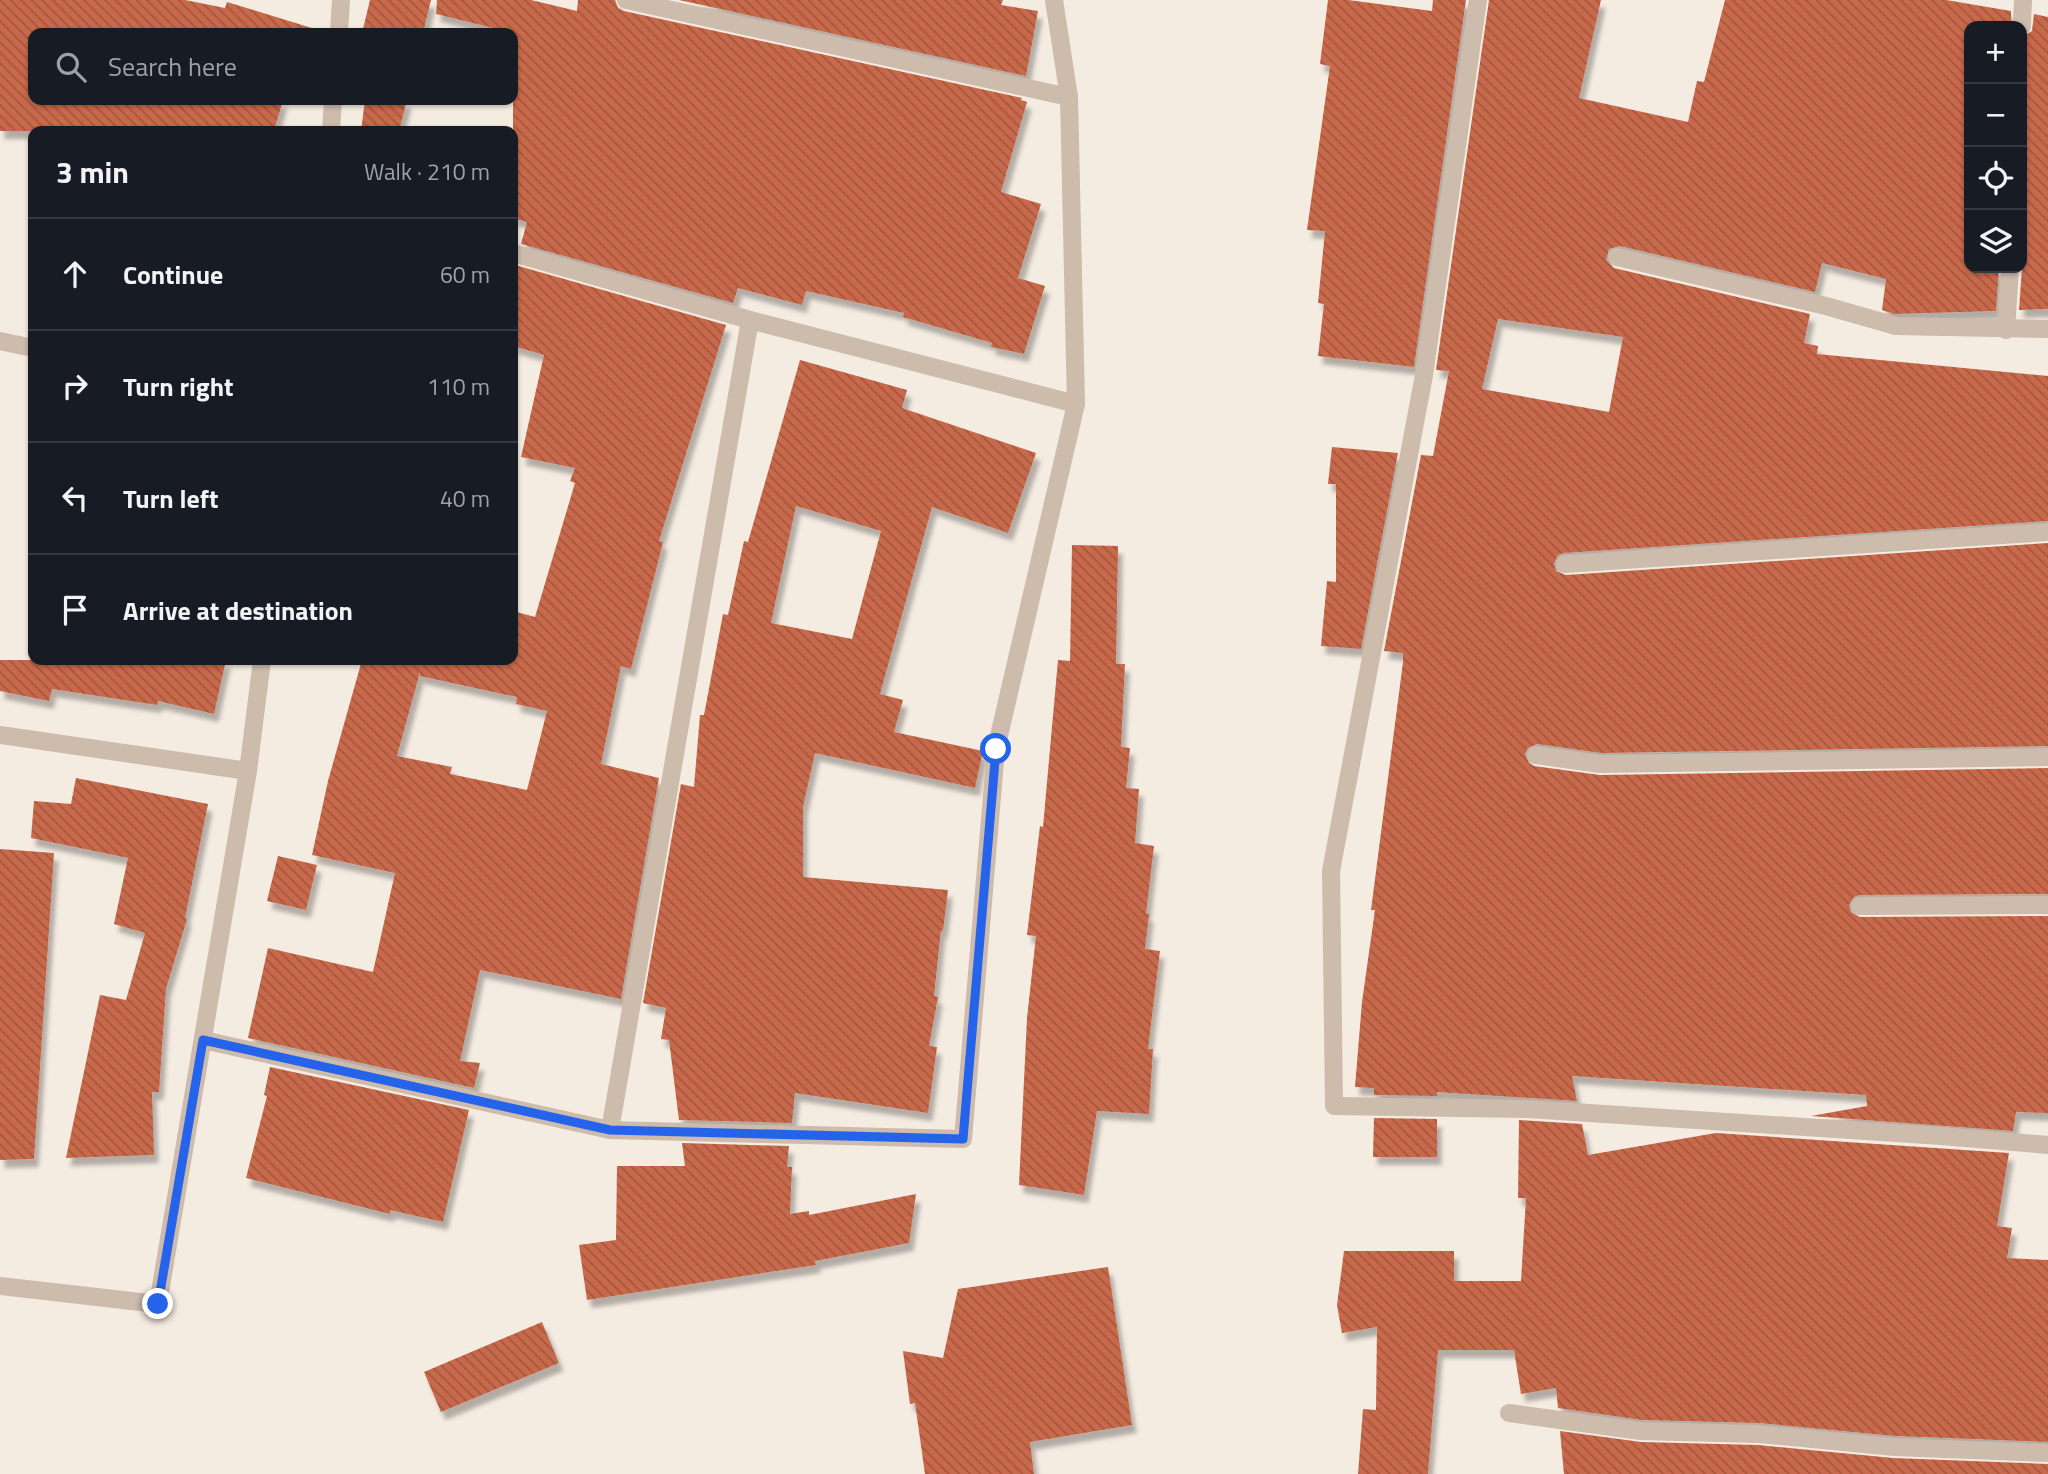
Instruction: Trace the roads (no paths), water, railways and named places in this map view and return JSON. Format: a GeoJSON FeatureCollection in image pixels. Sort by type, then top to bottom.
{"type":"FeatureCollection","features":[{"type":"Feature","properties":{"kind":"street"},"geometry":{"type":"LineString","coordinates":[[339,28],[341,0]]}},
{"type":"Feature","properties":{"kind":"street"},"geometry":{"type":"LineString","coordinates":[[626,0],[1069,97]]}},
{"type":"Feature","properties":{"kind":"street"},"geometry":{"type":"LineString","coordinates":[[203,1040],[610,1130],[963,1139],[996,749],[1076,404],[1069,97],[1054,0]]}},
{"type":"Feature","properties":{"kind":"street"},"geometry":{"type":"LineString","coordinates":[[1478,0],[1424,375],[1331,871],[1334,1106],[1528,1109],[2048,1145]]}},
{"type":"Feature","properties":{"kind":"street"},"geometry":{"type":"LineString","coordinates":[[2022,21],[2023,0]]}},
{"type":"Feature","properties":{"kind":"street"},"geometry":{"type":"LineString","coordinates":[[331,126],[333,105]]}},
{"type":"Feature","properties":{"kind":"street"},"geometry":{"type":"LineString","coordinates":[[518,254],[750,320],[1076,404]]}},
{"type":"Feature","properties":{"kind":"street"},"geometry":{"type":"LineString","coordinates":[[1617,257],[1826,306],[1896,326],[2048,329]]}},
{"type":"Feature","properties":{"kind":"street"},"geometry":{"type":"LineString","coordinates":[[2007,330],[2010,273]]}},
{"type":"Feature","properties":{"kind":"street"},"geometry":{"type":"LineString","coordinates":[[610,1130],[750,320]]}},
{"type":"Feature","properties":{"kind":"street"},"geometry":{"type":"LineString","coordinates":[[0,341],[28,347]]}},
{"type":"Feature","properties":{"kind":"street"},"geometry":{"type":"LineString","coordinates":[[1565,564],[2048,532]]}},
{"type":"Feature","properties":{"kind":"street"},"geometry":{"type":"LineString","coordinates":[[0,1286],[158,1304],[248,771],[261,665]]}},
{"type":"Feature","properties":{"kind":"street"},"geometry":{"type":"LineString","coordinates":[[0,735],[248,771]]}},
{"type":"Feature","properties":{"kind":"street"},"geometry":{"type":"LineString","coordinates":[[1536,755],[1600,764],[2048,757]]}},
{"type":"Feature","properties":{"kind":"street"},"geometry":{"type":"LineString","coordinates":[[1860,906],[2048,905]]}},
{"type":"Feature","properties":{"kind":"street"},"geometry":{"type":"LineString","coordinates":[[1509,1413],[1641,1431],[1759,1434],[1894,1447],[2048,1453]]}}]}
